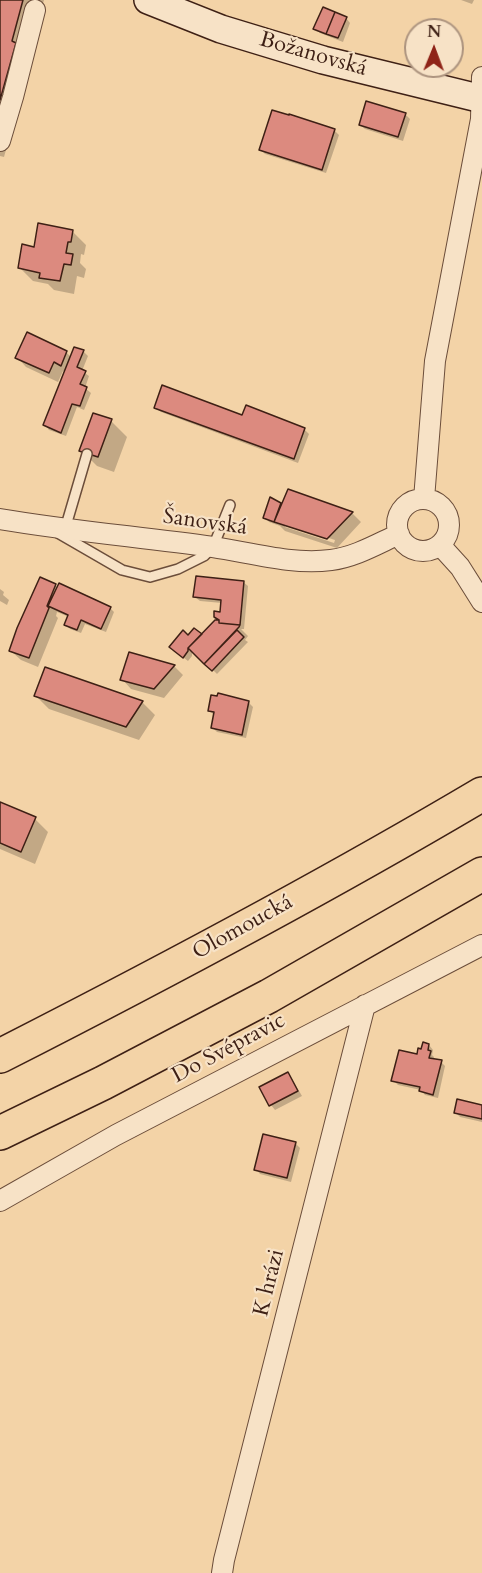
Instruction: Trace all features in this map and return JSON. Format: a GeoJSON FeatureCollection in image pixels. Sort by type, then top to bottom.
{"type":"FeatureCollection","features":[{"type":"Feature","properties":{"kind":"highway","name":"Olomoucká"},"geometry":{"type":"LineString","coordinates":[[0,1056],[134,987],[386,850],[482,794]]}},
{"type":"Feature","properties":{"kind":"highway"},"geometry":{"type":"LineString","coordinates":[[0,1133],[103,1083],[269,996],[482,874]]}},
{"type":"Feature","properties":{"kind":"street","name":"Božanovská"},"geometry":{"type":"LineString","coordinates":[[148,0],[221,29],[323,60],[482,99]]}},
{"type":"Feature","properties":{"kind":"street"},"geometry":{"type":"LineString","coordinates":[[0,141],[36,5]]}},
{"type":"Feature","properties":{"kind":"street"},"geometry":{"type":"LineString","coordinates":[[424,499],[435,361],[481,119],[482,77]]}},
{"type":"Feature","properties":{"kind":"street"},"geometry":{"type":"LineString","coordinates":[[424,499],[436,502],[445,511],[449,522],[447,535],[440,545],[430,550],[420,550],[405,543],[398,529],[398,518],[404,508],[413,501],[424,499]]}},
{"type":"Feature","properties":{"kind":"street","name":"Šanovská"},"geometry":{"type":"LineString","coordinates":[[0,519],[312,561],[352,556],[399,534]]}},
{"type":"Feature","properties":{"kind":"street"},"geometry":{"type":"LineString","coordinates":[[440,545],[460,567],[482,602]]}},
{"type":"Feature","properties":{"kind":"street","name":"Do Svépravic"},"geometry":{"type":"LineString","coordinates":[[0,1201],[116,1136],[482,945]]}},
{"type":"Feature","properties":{"kind":"street","name":"K hrázi"},"geometry":{"type":"LineString","coordinates":[[222,1573],[226,1548],[365,1005]]}},
{"type":"Feature","properties":{"kind":"lane"},"geometry":{"type":"LineString","coordinates":[[87,454],[57,528],[122,570],[150,577],[178,569],[204,556],[213,547],[230,505]]}},
{"type":"Feature","properties":{"kind":"building"},"geometry":{"type":"Polygon","coordinates":[[[0,0],[23,0],[12,41],[16,43],[0,100],[0,0]]]}},
{"type":"Feature","properties":{"kind":"building"},"geometry":{"type":"Polygon","coordinates":[[[323,7],[335,12],[326,34],[313,29],[323,7]]]}},
{"type":"Feature","properties":{"kind":"building"},"geometry":{"type":"Polygon","coordinates":[[[335,12],[347,17],[338,38],[326,34],[335,12]]]}},
{"type":"Feature","properties":{"kind":"building"},"geometry":{"type":"Polygon","coordinates":[[[366,101],[406,113],[398,137],[359,125],[366,101]]]}},
{"type":"Feature","properties":{"kind":"building"},"geometry":{"type":"Polygon","coordinates":[[[272,110],[335,129],[322,170],[259,150],[272,110]]]}},
{"type":"Feature","properties":{"kind":"building"},"geometry":{"type":"Polygon","coordinates":[[[38,223],[73,230],[66,253],[73,254],[71,265],[64,264],[60,281],[39,278],[40,273],[18,268],[22,244],[34,247],[38,223]]]}},
{"type":"Feature","properties":{"kind":"building"},"geometry":{"type":"Polygon","coordinates":[[[27,332],[67,351],[61,366],[54,362],[49,373],[15,358],[27,332]]]}},
{"type":"Feature","properties":{"kind":"building"},"geometry":{"type":"Polygon","coordinates":[[[74,347],[84,350],[77,367],[86,371],[80,384],[87,387],[80,406],[72,404],[61,433],[43,425],[74,347]]]}},
{"type":"Feature","properties":{"kind":"building"},"geometry":{"type":"Polygon","coordinates":[[[162,385],[242,415],[246,405],[305,428],[294,459],[154,408],[162,385]]]}},
{"type":"Feature","properties":{"kind":"building"},"geometry":{"type":"Polygon","coordinates":[[[93,413],[112,419],[98,457],[79,451],[93,413]]]}},
{"type":"Feature","properties":{"kind":"building"},"geometry":{"type":"Polygon","coordinates":[[[288,489],[353,512],[327,539],[274,522],[288,489]]]}},
{"type":"Feature","properties":{"kind":"building"},"geometry":{"type":"Polygon","coordinates":[[[270,497],[281,503],[274,522],[263,518],[270,497]]]}},
{"type":"Feature","properties":{"kind":"building"},"geometry":{"type":"Polygon","coordinates":[[[196,576],[244,581],[240,625],[219,623],[219,620],[214,617],[214,611],[220,612],[221,600],[193,597],[196,576]]]}},
{"type":"Feature","properties":{"kind":"building"},"geometry":{"type":"Polygon","coordinates":[[[40,577],[56,584],[29,658],[9,651],[40,577]]]}},
{"type":"Feature","properties":{"kind":"building"},"geometry":{"type":"Polygon","coordinates":[[[59,583],[111,607],[101,629],[81,620],[77,630],[64,625],[68,615],[48,606],[59,583]]]}},
{"type":"Feature","properties":{"kind":"building"},"geometry":{"type":"Polygon","coordinates":[[[215,620],[219,620],[219,623],[240,625],[204,664],[188,648],[215,620]]]}},
{"type":"Feature","properties":{"kind":"building"},"geometry":{"type":"Polygon","coordinates":[[[194,628],[202,634],[188,648],[183,658],[169,647],[183,630],[188,635],[194,628]]]}},
{"type":"Feature","properties":{"kind":"building"},"geometry":{"type":"Polygon","coordinates":[[[237,630],[244,637],[212,671],[204,664],[237,630]]]}},
{"type":"Feature","properties":{"kind":"building"},"geometry":{"type":"Polygon","coordinates":[[[129,652],[175,665],[154,689],[120,680],[129,652]]]}},
{"type":"Feature","properties":{"kind":"building"},"geometry":{"type":"Polygon","coordinates":[[[45,667],[143,701],[126,727],[34,696],[45,667]]]}},
{"type":"Feature","properties":{"kind":"building"},"geometry":{"type":"Polygon","coordinates":[[[218,693],[249,701],[242,735],[211,728],[214,712],[208,711],[211,695],[217,696],[218,693]]]}},
{"type":"Feature","properties":{"kind":"building"},"geometry":{"type":"Polygon","coordinates":[[[0,802],[36,817],[21,852],[0,843],[0,802]]]}},
{"type":"Feature","properties":{"kind":"building"},"geometry":{"type":"Polygon","coordinates":[[[423,1042],[429,1044],[428,1050],[431,1051],[429,1058],[442,1060],[433,1095],[419,1091],[420,1087],[391,1081],[399,1050],[417,1054],[423,1042]]]}},
{"type":"Feature","properties":{"kind":"building"},"geometry":{"type":"Polygon","coordinates":[[[288,1072],[298,1091],[269,1106],[259,1087],[288,1072]]]}},
{"type":"Feature","properties":{"kind":"building"},"geometry":{"type":"Polygon","coordinates":[[[457,1099],[482,1105],[482,1119],[454,1113],[457,1099]]]}},
{"type":"Feature","properties":{"kind":"building"},"geometry":{"type":"Polygon","coordinates":[[[263,1134],[296,1142],[287,1178],[254,1170],[263,1134]]]}}]}
